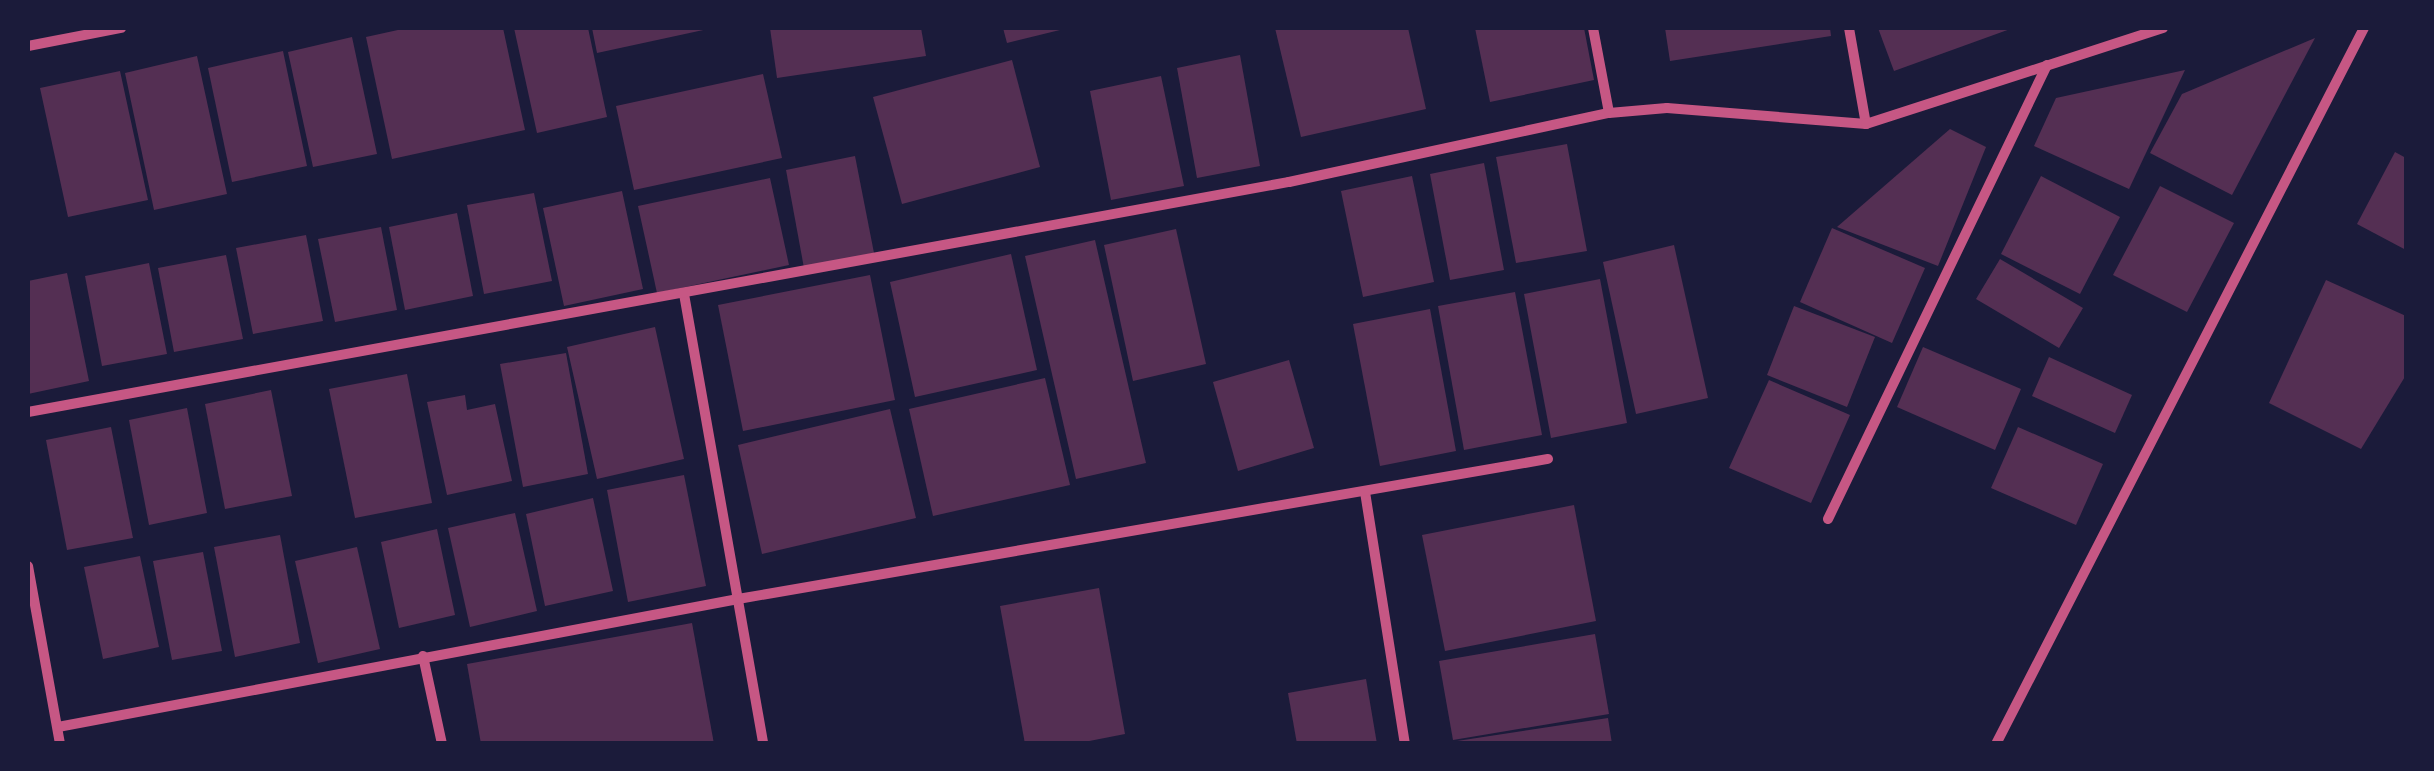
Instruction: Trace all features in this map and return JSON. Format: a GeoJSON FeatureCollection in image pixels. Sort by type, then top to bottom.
{"type":"FeatureCollection","features":[{"type":"Feature","properties":{"kind":"street"},"geometry":{"type":"LineString","coordinates":[[28,46],[121,28]]}},
{"type":"Feature","properties":{"kind":"street"},"geometry":{"type":"LineString","coordinates":[[1594,28],[1609,113]]}},
{"type":"Feature","properties":{"kind":"street"},"geometry":{"type":"LineString","coordinates":[[1849,28],[1866,124]]}},
{"type":"Feature","properties":{"kind":"street"},"geometry":{"type":"LineString","coordinates":[[28,412],[1289,182],[1609,113],[1667,108],[1866,124],[2164,28]]}},
{"type":"Feature","properties":{"kind":"street"},"geometry":{"type":"LineString","coordinates":[[1996,744],[2364,28]]}},
{"type":"Feature","properties":{"kind":"street"},"geometry":{"type":"LineString","coordinates":[[1828,518],[2048,64]]}},
{"type":"Feature","properties":{"kind":"street"},"geometry":{"type":"LineString","coordinates":[[684,294],[763,744]]}},
{"type":"Feature","properties":{"kind":"street"},"geometry":{"type":"LineString","coordinates":[[58,727],[738,599],[1548,459]]}},
{"type":"Feature","properties":{"kind":"street"},"geometry":{"type":"LineString","coordinates":[[1365,492],[1406,744]]}},
{"type":"Feature","properties":{"kind":"street"},"geometry":{"type":"LineString","coordinates":[[28,566],[60,744]]}},
{"type":"Feature","properties":{"kind":"street"},"geometry":{"type":"LineString","coordinates":[[423,656],[442,744]]}},
{"type":"Feature","properties":{"kind":"building"},"geometry":{"type":"Polygon","coordinates":[[[407,28],[503,28],[525,130],[392,159],[366,37],[407,28]]]}},
{"type":"Feature","properties":{"kind":"building"},"geometry":{"type":"Polygon","coordinates":[[[514,28],[588,28],[607,117],[537,133],[514,28]]]}},
{"type":"Feature","properties":{"kind":"building"},"geometry":{"type":"Polygon","coordinates":[[[592,28],[708,28],[708,29],[597,53],[592,28]]]}},
{"type":"Feature","properties":{"kind":"building"},"geometry":{"type":"Polygon","coordinates":[[[770,28],[921,28],[926,56],[777,78],[770,28]]]}},
{"type":"Feature","properties":{"kind":"building"},"geometry":{"type":"Polygon","coordinates":[[[1003,28],[1064,28],[1064,29],[1007,43],[1003,28]]]}},
{"type":"Feature","properties":{"kind":"building"},"geometry":{"type":"Polygon","coordinates":[[[1275,28],[1408,28],[1426,109],[1301,137],[1275,28]]]}},
{"type":"Feature","properties":{"kind":"building"},"geometry":{"type":"Polygon","coordinates":[[[1475,28],[1584,28],[1594,80],[1490,102],[1475,28]]]}},
{"type":"Feature","properties":{"kind":"building"},"geometry":{"type":"Polygon","coordinates":[[[1665,28],[1830,28],[1831,36],[1670,61],[1665,28]]]}},
{"type":"Feature","properties":{"kind":"building"},"geometry":{"type":"Polygon","coordinates":[[[1878,28],[2013,28],[1894,71],[1878,28]]]}},
{"type":"Feature","properties":{"kind":"building"},"geometry":{"type":"Polygon","coordinates":[[[352,37],[377,154],[313,167],[288,52],[352,37]]]}},
{"type":"Feature","properties":{"kind":"building"},"geometry":{"type":"Polygon","coordinates":[[[2315,38],[2232,195],[2150,153],[2182,94],[2315,38]]]}},
{"type":"Feature","properties":{"kind":"building"},"geometry":{"type":"Polygon","coordinates":[[[283,51],[307,166],[232,182],[208,68],[283,51]]]}},
{"type":"Feature","properties":{"kind":"building"},"geometry":{"type":"Polygon","coordinates":[[[1240,55],[1260,166],[1197,178],[1177,68],[1240,55]]]}},
{"type":"Feature","properties":{"kind":"building"},"geometry":{"type":"Polygon","coordinates":[[[197,56],[227,194],[154,210],[125,73],[197,56]]]}},
{"type":"Feature","properties":{"kind":"building"},"geometry":{"type":"Polygon","coordinates":[[[1012,60],[1040,167],[902,204],[873,97],[1012,60]]]}},
{"type":"Feature","properties":{"kind":"building"},"geometry":{"type":"Polygon","coordinates":[[[2185,70],[2129,189],[2034,146],[2056,98],[2185,70]]]}},
{"type":"Feature","properties":{"kind":"building"},"geometry":{"type":"Polygon","coordinates":[[[120,71],[148,200],[68,217],[40,88],[120,71]]]}},
{"type":"Feature","properties":{"kind":"building"},"geometry":{"type":"Polygon","coordinates":[[[763,74],[782,158],[634,190],[616,106],[763,74]]]}},
{"type":"Feature","properties":{"kind":"building"},"geometry":{"type":"Polygon","coordinates":[[[1161,76],[1184,186],[1111,200],[1090,91],[1161,76]]]}},
{"type":"Feature","properties":{"kind":"building"},"geometry":{"type":"Polygon","coordinates":[[[1950,129],[1986,147],[1938,266],[1837,227],[1950,129]]]}},
{"type":"Feature","properties":{"kind":"building"},"geometry":{"type":"Polygon","coordinates":[[[1567,144],[1587,251],[1516,263],[1496,157],[1567,144]]]}},
{"type":"Feature","properties":{"kind":"building"},"geometry":{"type":"Polygon","coordinates":[[[2395,152],[2406,158],[2406,250],[2357,224],[2395,152]]]}},
{"type":"Feature","properties":{"kind":"building"},"geometry":{"type":"Polygon","coordinates":[[[855,156],[874,253],[804,268],[786,170],[855,156]]]}},
{"type":"Feature","properties":{"kind":"building"},"geometry":{"type":"Polygon","coordinates":[[[1484,163],[1504,270],[1450,280],[1430,174],[1484,163]]]}},
{"type":"Feature","properties":{"kind":"building"},"geometry":{"type":"Polygon","coordinates":[[[1412,176],[1434,282],[1363,297],[1341,191],[1412,176]]]}},
{"type":"Feature","properties":{"kind":"building"},"geometry":{"type":"Polygon","coordinates":[[[2041,176],[2120,217],[2080,294],[2001,254],[2041,176]]]}},
{"type":"Feature","properties":{"kind":"building"},"geometry":{"type":"Polygon","coordinates":[[[770,178],[789,265],[657,293],[638,206],[770,178]]]}},
{"type":"Feature","properties":{"kind":"building"},"geometry":{"type":"Polygon","coordinates":[[[2160,186],[2234,223],[2187,312],[2113,275],[2160,186]]]}},
{"type":"Feature","properties":{"kind":"building"},"geometry":{"type":"Polygon","coordinates":[[[622,191],[643,289],[564,306],[543,208],[622,191]]]}},
{"type":"Feature","properties":{"kind":"building"},"geometry":{"type":"Polygon","coordinates":[[[534,193],[552,281],[484,294],[467,205],[534,193]]]}},
{"type":"Feature","properties":{"kind":"building"},"geometry":{"type":"Polygon","coordinates":[[[457,213],[473,296],[405,310],[389,227],[457,213]]]}},
{"type":"Feature","properties":{"kind":"building"},"geometry":{"type":"Polygon","coordinates":[[[381,227],[397,310],[335,322],[318,239],[381,227]]]}},
{"type":"Feature","properties":{"kind":"building"},"geometry":{"type":"Polygon","coordinates":[[[1832,228],[1925,268],[1892,343],[1800,302],[1832,228]]]}},
{"type":"Feature","properties":{"kind":"building"},"geometry":{"type":"Polygon","coordinates":[[[1176,229],[1206,364],[1133,381],[1104,245],[1176,229]]]}},
{"type":"Feature","properties":{"kind":"building"},"geometry":{"type":"Polygon","coordinates":[[[306,235],[323,321],[253,334],[236,248],[306,235]]]}},
{"type":"Feature","properties":{"kind":"building"},"geometry":{"type":"Polygon","coordinates":[[[1095,240],[1146,463],[1076,479],[1025,256],[1095,240]]]}},
{"type":"Feature","properties":{"kind":"building"},"geometry":{"type":"Polygon","coordinates":[[[1674,245],[1708,398],[1636,414],[1603,262],[1674,245]]]}},
{"type":"Feature","properties":{"kind":"building"},"geometry":{"type":"Polygon","coordinates":[[[1011,254],[1037,370],[915,397],[890,282],[1011,254]]]}},
{"type":"Feature","properties":{"kind":"building"},"geometry":{"type":"Polygon","coordinates":[[[226,255],[243,339],[174,352],[158,268],[226,255]]]}},
{"type":"Feature","properties":{"kind":"building"},"geometry":{"type":"Polygon","coordinates":[[[2000,259],[2083,308],[2059,348],[1976,299],[2000,259]]]}},
{"type":"Feature","properties":{"kind":"building"},"geometry":{"type":"Polygon","coordinates":[[[149,263],[167,354],[102,366],[85,276],[149,263]]]}},
{"type":"Feature","properties":{"kind":"building"},"geometry":{"type":"Polygon","coordinates":[[[67,273],[89,381],[28,394],[28,281],[67,273]]]}},
{"type":"Feature","properties":{"kind":"building"},"geometry":{"type":"Polygon","coordinates":[[[870,275],[895,400],[743,431],[718,305],[870,275]]]}},
{"type":"Feature","properties":{"kind":"building"},"geometry":{"type":"Polygon","coordinates":[[[1600,279],[1627,423],[1551,438],[1524,294],[1600,279]]]}},
{"type":"Feature","properties":{"kind":"building"},"geometry":{"type":"Polygon","coordinates":[[[2326,280],[2406,316],[2406,375],[2361,449],[2269,403],[2326,280]]]}},
{"type":"Feature","properties":{"kind":"building"},"geometry":{"type":"Polygon","coordinates":[[[1515,292],[1542,435],[1464,450],[1438,306],[1515,292]]]}},
{"type":"Feature","properties":{"kind":"building"},"geometry":{"type":"Polygon","coordinates":[[[1794,306],[1875,337],[1847,407],[1767,375],[1794,306]]]}},
{"type":"Feature","properties":{"kind":"building"},"geometry":{"type":"Polygon","coordinates":[[[1430,309],[1456,451],[1380,466],[1353,324],[1430,309]]]}},
{"type":"Feature","properties":{"kind":"building"},"geometry":{"type":"Polygon","coordinates":[[[655,327],[684,459],[597,479],[567,347],[655,327]]]}},
{"type":"Feature","properties":{"kind":"building"},"geometry":{"type":"Polygon","coordinates":[[[1923,347],[2021,389],[1995,450],[1897,407],[1923,347]]]}},
{"type":"Feature","properties":{"kind":"building"},"geometry":{"type":"Polygon","coordinates":[[[566,353],[588,474],[523,487],[500,364],[566,353]]]}},
{"type":"Feature","properties":{"kind":"building"},"geometry":{"type":"Polygon","coordinates":[[[2049,357],[2132,395],[2115,433],[2032,396],[2049,357]]]}},
{"type":"Feature","properties":{"kind":"building"},"geometry":{"type":"Polygon","coordinates":[[[1289,360],[1314,448],[1238,471],[1213,382],[1289,360]]]}},
{"type":"Feature","properties":{"kind":"building"},"geometry":{"type":"Polygon","coordinates":[[[407,374],[432,503],[355,518],[329,389],[407,374]]]}},
{"type":"Feature","properties":{"kind":"building"},"geometry":{"type":"Polygon","coordinates":[[[1045,378],[1070,485],[933,516],[909,409],[1045,378]]]}},
{"type":"Feature","properties":{"kind":"building"},"geometry":{"type":"Polygon","coordinates":[[[1769,380],[1850,415],[1811,503],[1729,468],[1769,380]]]}},
{"type":"Feature","properties":{"kind":"building"},"geometry":{"type":"Polygon","coordinates":[[[271,390],[292,496],[225,509],[205,404],[271,390]]]}},
{"type":"Feature","properties":{"kind":"building"},"geometry":{"type":"Polygon","coordinates":[[[465,395],[467,410],[495,404],[512,481],[447,495],[427,402],[465,395]]]}},
{"type":"Feature","properties":{"kind":"building"},"geometry":{"type":"Polygon","coordinates":[[[187,408],[207,513],[149,525],[129,420],[187,408]]]}},
{"type":"Feature","properties":{"kind":"building"},"geometry":{"type":"Polygon","coordinates":[[[890,409],[916,518],[762,554],[738,445],[890,409]]]}},
{"type":"Feature","properties":{"kind":"building"},"geometry":{"type":"Polygon","coordinates":[[[111,427],[133,538],[67,550],[46,440],[111,427]]]}},
{"type":"Feature","properties":{"kind":"building"},"geometry":{"type":"Polygon","coordinates":[[[2018,427],[2103,464],[2076,525],[1991,488],[2018,427]]]}},
{"type":"Feature","properties":{"kind":"building"},"geometry":{"type":"Polygon","coordinates":[[[684,475],[706,586],[628,602],[607,490],[684,475]]]}},
{"type":"Feature","properties":{"kind":"building"},"geometry":{"type":"Polygon","coordinates":[[[593,498],[613,591],[545,606],[526,514],[593,498]]]}},
{"type":"Feature","properties":{"kind":"building"},"geometry":{"type":"Polygon","coordinates":[[[1574,505],[1596,621],[1445,651],[1422,535],[1574,505]]]}},
{"type":"Feature","properties":{"kind":"building"},"geometry":{"type":"Polygon","coordinates":[[[515,513],[537,611],[470,627],[448,528],[515,513]]]}},
{"type":"Feature","properties":{"kind":"building"},"geometry":{"type":"Polygon","coordinates":[[[437,529],[455,615],[399,628],[381,542],[437,529]]]}},
{"type":"Feature","properties":{"kind":"building"},"geometry":{"type":"Polygon","coordinates":[[[280,535],[300,643],[235,657],[214,547],[280,535]]]}},
{"type":"Feature","properties":{"kind":"building"},"geometry":{"type":"Polygon","coordinates":[[[357,547],[380,649],[318,663],[295,561],[357,547]]]}},
{"type":"Feature","properties":{"kind":"building"},"geometry":{"type":"Polygon","coordinates":[[[203,552],[222,651],[172,660],[153,561],[203,552]]]}},
{"type":"Feature","properties":{"kind":"building"},"geometry":{"type":"Polygon","coordinates":[[[140,556],[159,647],[103,659],[84,567],[140,556]]]}},
{"type":"Feature","properties":{"kind":"building"},"geometry":{"type":"Polygon","coordinates":[[[1099,588],[1125,734],[1074,744],[1025,744],[1000,606],[1099,588]]]}},
{"type":"Feature","properties":{"kind":"building"},"geometry":{"type":"Polygon","coordinates":[[[692,623],[714,744],[481,744],[467,664],[692,623]]]}},
{"type":"Feature","properties":{"kind":"building"},"geometry":{"type":"Polygon","coordinates":[[[1595,634],[1609,714],[1453,740],[1439,661],[1595,634]]]}},
{"type":"Feature","properties":{"kind":"building"},"geometry":{"type":"Polygon","coordinates":[[[1366,679],[1377,744],[1297,744],[1288,693],[1366,679]]]}},
{"type":"Feature","properties":{"kind":"building"},"geometry":{"type":"Polygon","coordinates":[[[1608,718],[1612,744],[1457,744],[1457,741],[1608,718]]]}}]}
